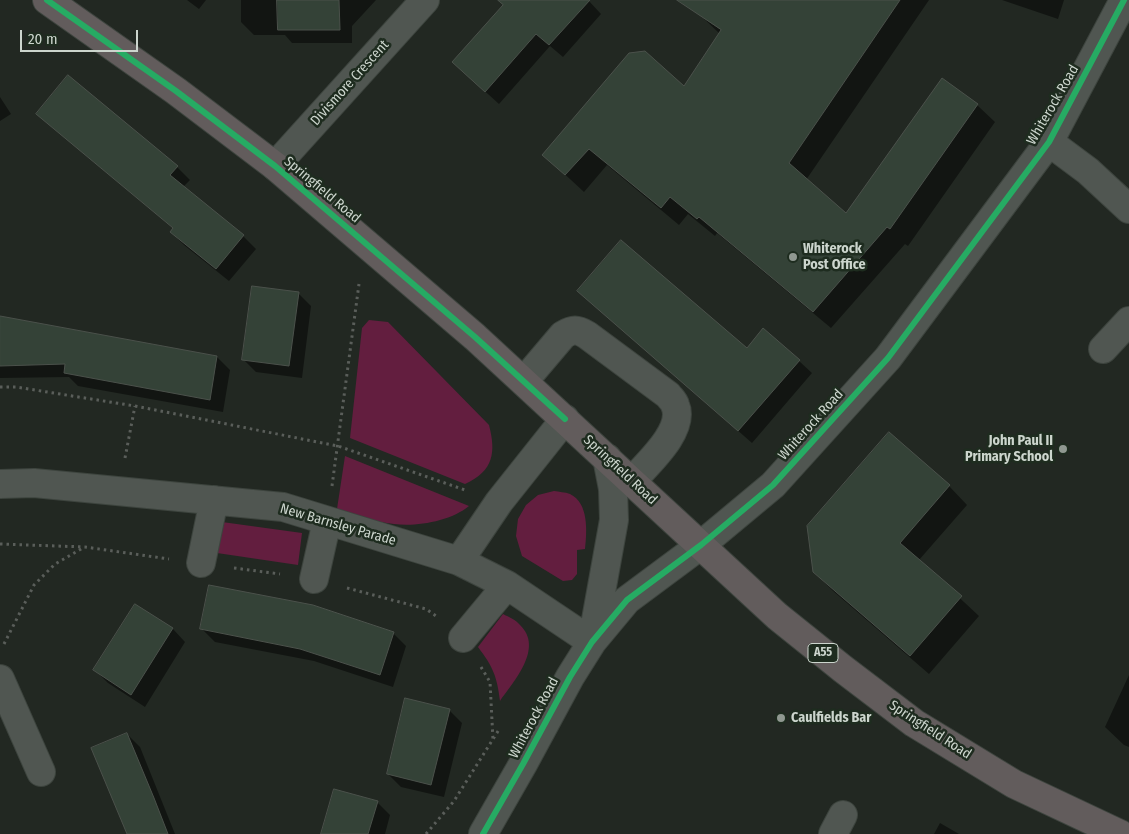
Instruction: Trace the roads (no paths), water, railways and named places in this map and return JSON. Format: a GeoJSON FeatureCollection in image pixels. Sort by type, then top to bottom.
{"type":"FeatureCollection","features":[{"type":"Feature","properties":{"kind":"highway","name":"Springfield Road"},"geometry":{"type":"LineString","coordinates":[[47,0],[176,91],[275,166],[524,381],[777,616],[914,723],[1014,784],[1120,834]]}},
{"type":"Feature","properties":{"kind":"street","name":"Divismore Crescent"},"geometry":{"type":"LineString","coordinates":[[275,166],[425,0]]}},
{"type":"Feature","properties":{"kind":"street","name":"Whiterock Road"},"geometry":{"type":"LineString","coordinates":[[483,834],[592,642],[627,600],[701,544],[772,485],[888,358],[1049,142],[1124,0]]}},
{"type":"Feature","properties":{"kind":"street"},"geometry":{"type":"LineString","coordinates":[[1049,142],[1088,171],[1129,209]]}},
{"type":"Feature","properties":{"kind":"street"},"geometry":{"type":"LineString","coordinates":[[1103,348],[1129,321]]}},
{"type":"Feature","properties":{"kind":"street"},"geometry":{"type":"LineString","coordinates":[[524,381],[563,335],[577,330],[587,334],[668,395],[675,404],[677,415],[674,429],[666,443],[632,481]]}},
{"type":"Feature","properties":{"kind":"street"},"geometry":{"type":"LineString","coordinates":[[459,561],[499,502],[565,419]]}},
{"type":"Feature","properties":{"kind":"street"},"geometry":{"type":"LineString","coordinates":[[592,642],[614,520],[613,489],[607,458]]}},
{"type":"Feature","properties":{"kind":"street","name":"New Barnsley Parade"},"geometry":{"type":"LineString","coordinates":[[0,484],[34,483],[283,507],[459,561],[507,584],[592,642]]}},
{"type":"Feature","properties":{"kind":"street"},"geometry":{"type":"LineString","coordinates":[[201,563],[214,500]]}},
{"type":"Feature","properties":{"kind":"street"},"geometry":{"type":"LineString","coordinates":[[314,579],[327,521]]}},
{"type":"Feature","properties":{"kind":"street"},"geometry":{"type":"LineString","coordinates":[[463,638],[507,584]]}},
{"type":"Feature","properties":{"kind":"street"},"geometry":{"type":"LineString","coordinates":[[0,679],[40,772]]}},
{"type":"Feature","properties":{"kind":"place","name":"Whiterock Post Office"},"geometry":{"type":"Point","coordinates":[793,257]}},
{"type":"Feature","properties":{"kind":"place","name":"John Paul II Primary School"},"geometry":{"type":"Point","coordinates":[1063,449]}},
{"type":"Feature","properties":{"kind":"place","name":"Caulfields Bar"},"geometry":{"type":"Point","coordinates":[781,718]}}]}
